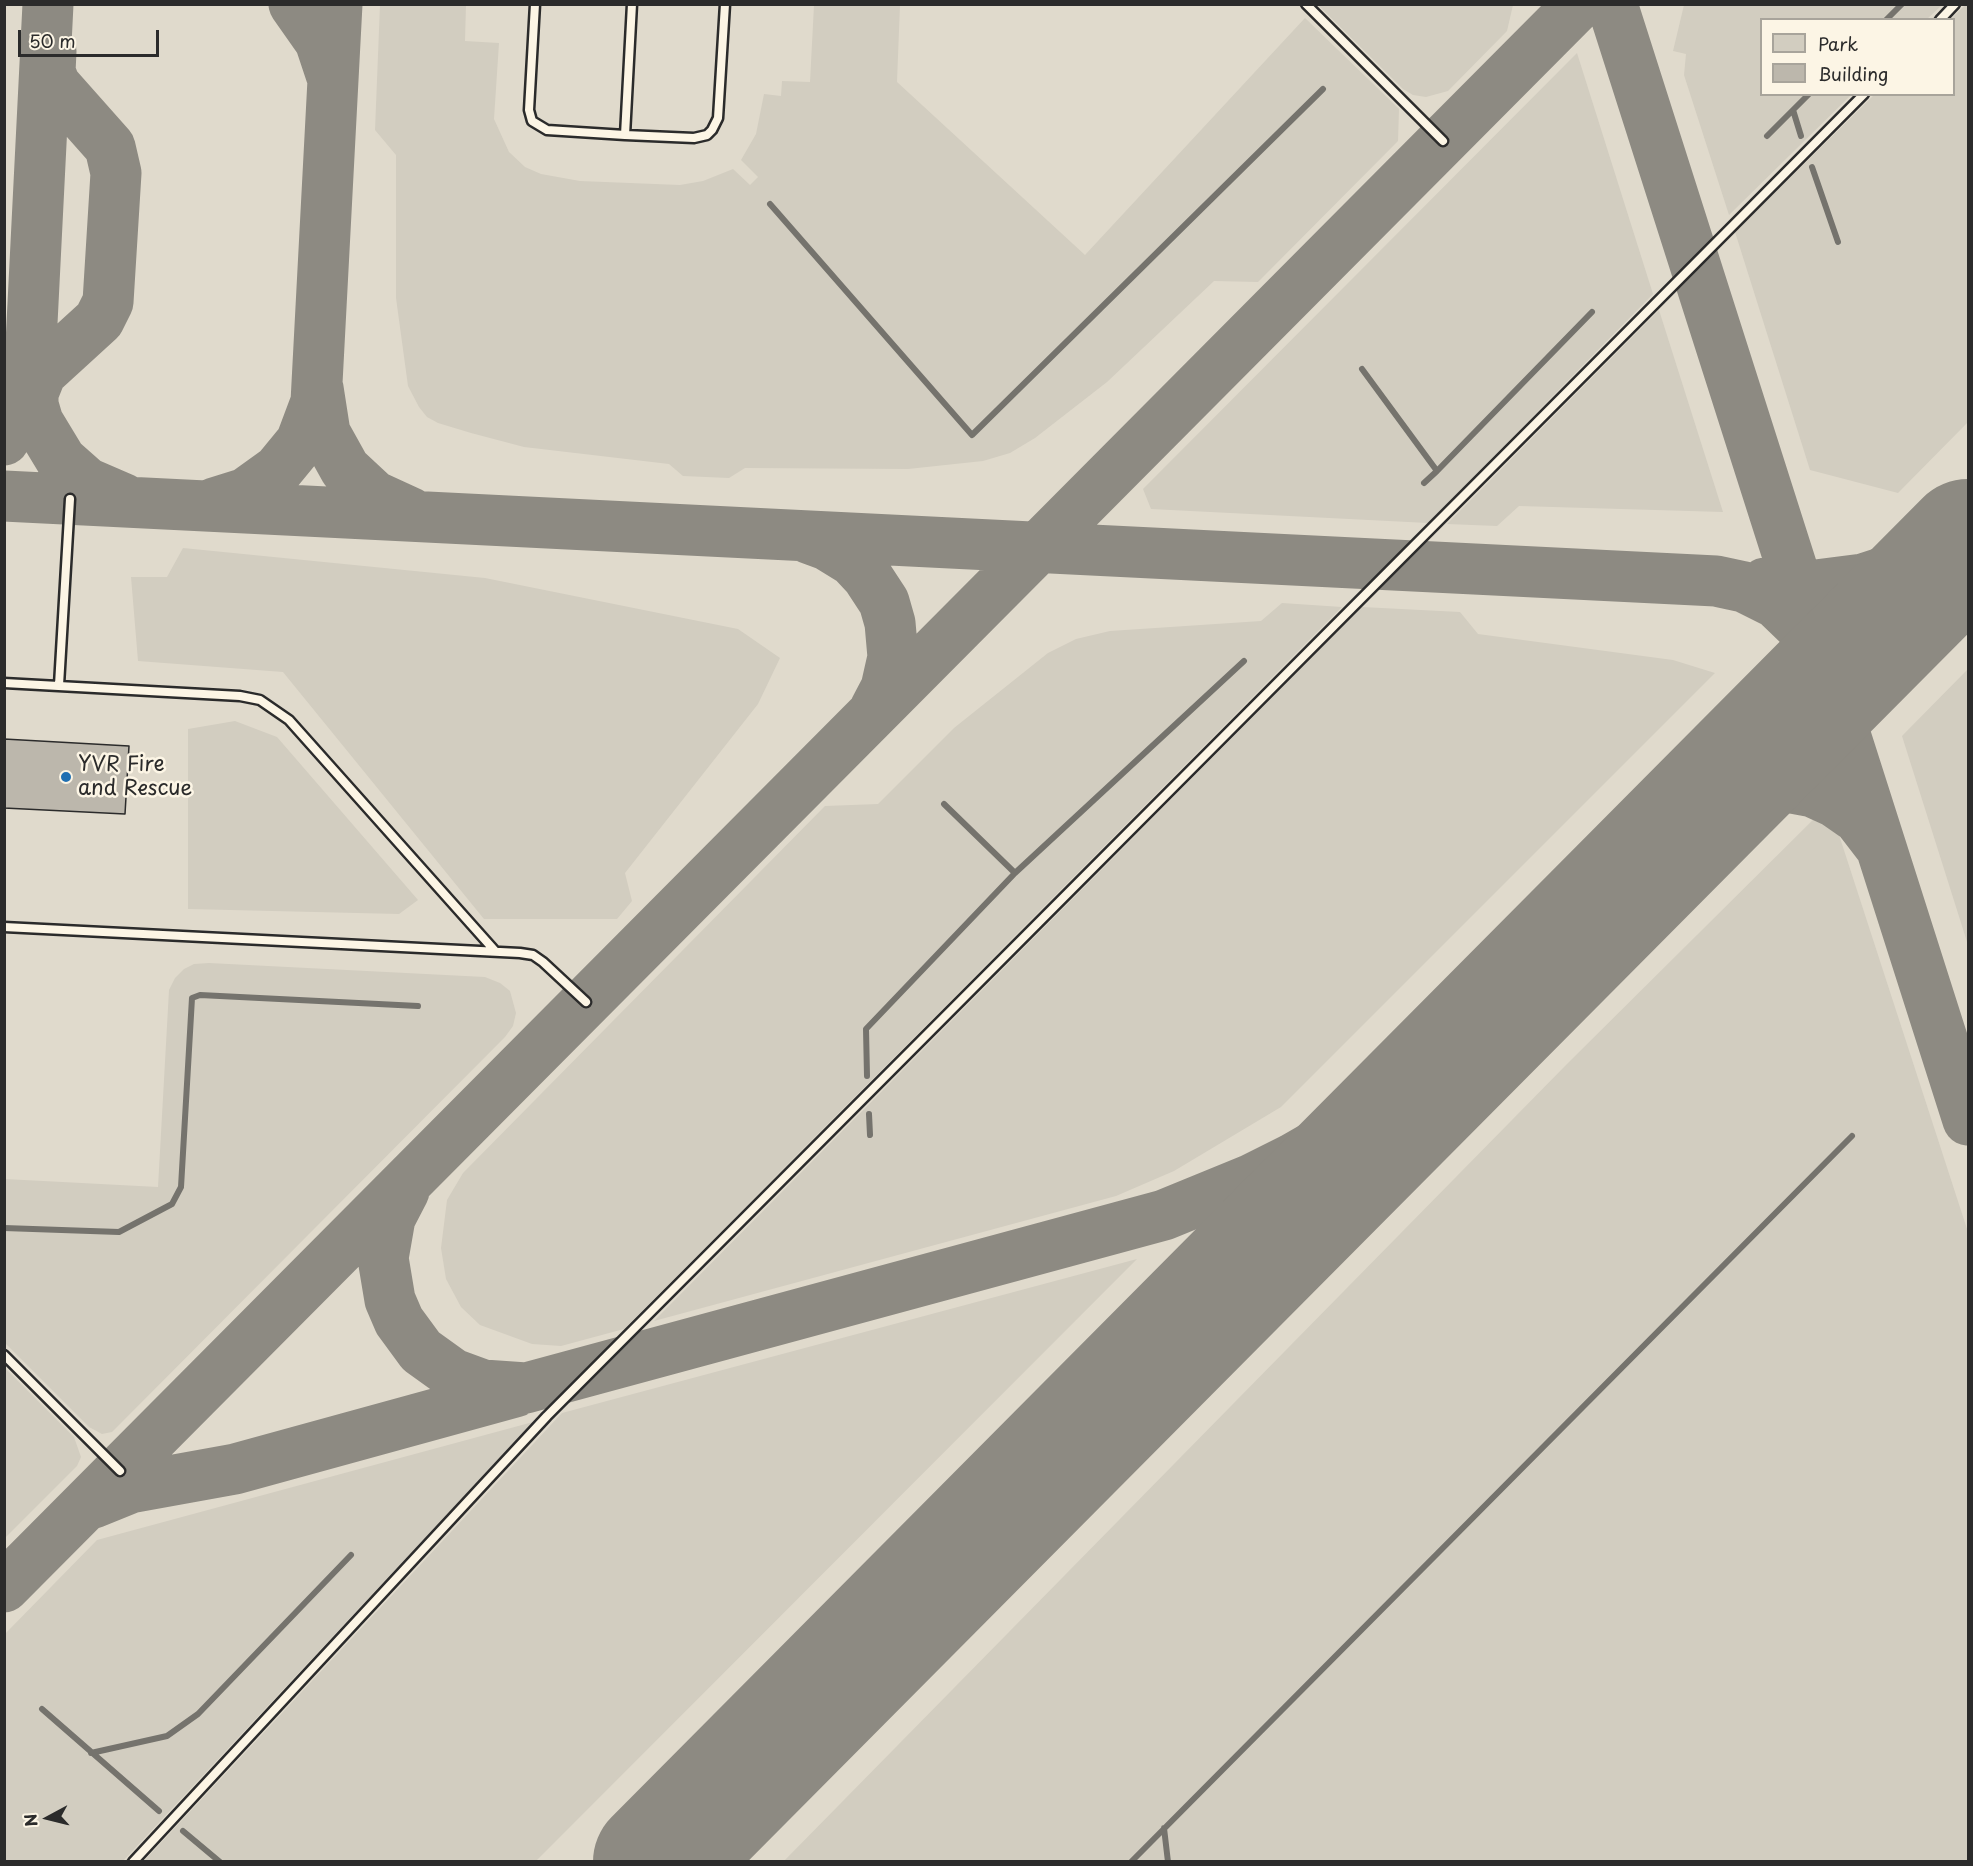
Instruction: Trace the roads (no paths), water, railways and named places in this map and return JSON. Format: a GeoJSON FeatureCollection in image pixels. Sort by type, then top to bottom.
{"type":"FeatureCollection","features":[{"type":"Feature","properties":{"kind":"lane"},"geometry":{"type":"LineString","coordinates":[[535,4],[529,110],[532,121],[547,130],[694,138],[707,135],[718,118],[725,4]]}},
{"type":"Feature","properties":{"kind":"lane"},"geometry":{"type":"LineString","coordinates":[[625,135],[632,4]]}},
{"type":"Feature","properties":{"kind":"lane"},"geometry":{"type":"LineString","coordinates":[[1306,4],[1443,141]]}},
{"type":"Feature","properties":{"kind":"lane"},"geometry":{"type":"LineString","coordinates":[[1942,18],[1955,4]]}},
{"type":"Feature","properties":{"kind":"lane"},"geometry":{"type":"LineString","coordinates":[[133,1862],[547,1416],[1862,96]]}},
{"type":"Feature","properties":{"kind":"lane"},"geometry":{"type":"LineString","coordinates":[[59,686],[70,499]]}},
{"type":"Feature","properties":{"kind":"lane"},"geometry":{"type":"LineString","coordinates":[[4,683],[240,696],[260,700],[289,720],[495,951]]}},
{"type":"Feature","properties":{"kind":"lane"},"geometry":{"type":"LineString","coordinates":[[4,927],[495,951],[533,955],[586,1002]]}},
{"type":"Feature","properties":{"kind":"lane"},"geometry":{"type":"LineString","coordinates":[[4,1355],[120,1471]]}},
{"type":"Feature","properties":{"kind":"waterway"},"geometry":{"type":"LineString","coordinates":[[1888,18],[1902,4]]}},
{"type":"Feature","properties":{"kind":"waterway"},"geometry":{"type":"LineString","coordinates":[[770,204],[972,435],[1323,89]]}},
{"type":"Feature","properties":{"kind":"waterway"},"geometry":{"type":"LineString","coordinates":[[1767,136],[1807,96]]}},
{"type":"Feature","properties":{"kind":"waterway"},"geometry":{"type":"LineString","coordinates":[[1793,110],[1801,136]]}},
{"type":"Feature","properties":{"kind":"waterway"},"geometry":{"type":"LineString","coordinates":[[1812,167],[1838,242]]}},
{"type":"Feature","properties":{"kind":"waterway"},"geometry":{"type":"LineString","coordinates":[[1362,369],[1437,471],[1592,312]]}},
{"type":"Feature","properties":{"kind":"waterway"},"geometry":{"type":"LineString","coordinates":[[1424,483],[1437,471]]}},
{"type":"Feature","properties":{"kind":"waterway"},"geometry":{"type":"LineString","coordinates":[[867,1076],[866,1029],[1015,873],[1244,661]]}},
{"type":"Feature","properties":{"kind":"waterway"},"geometry":{"type":"LineString","coordinates":[[944,804],[1015,873]]}},
{"type":"Feature","properties":{"kind":"waterway"},"geometry":{"type":"LineString","coordinates":[[4,1228],[119,1232],[172,1204],[181,1187],[192,998],[200,995],[418,1006]]}},
{"type":"Feature","properties":{"kind":"waterway"},"geometry":{"type":"LineString","coordinates":[[869,1114],[870,1135]]}},
{"type":"Feature","properties":{"kind":"waterway"},"geometry":{"type":"LineString","coordinates":[[1131,1862],[1852,1136]]}},
{"type":"Feature","properties":{"kind":"waterway"},"geometry":{"type":"LineString","coordinates":[[91,1753],[167,1736],[198,1714],[351,1555]]}},
{"type":"Feature","properties":{"kind":"waterway"},"geometry":{"type":"LineString","coordinates":[[42,1709],[159,1811]]}},
{"type":"Feature","properties":{"kind":"waterway"},"geometry":{"type":"LineString","coordinates":[[1164,1828],[1168,1862]]}},
{"type":"Feature","properties":{"kind":"waterway"},"geometry":{"type":"LineString","coordinates":[[183,1831],[220,1862]]}},
{"type":"Feature","properties":{"kind":"place","name":"YVR Fire and Rescue"},"geometry":{"type":"Point","coordinates":[66,777]}}]}
